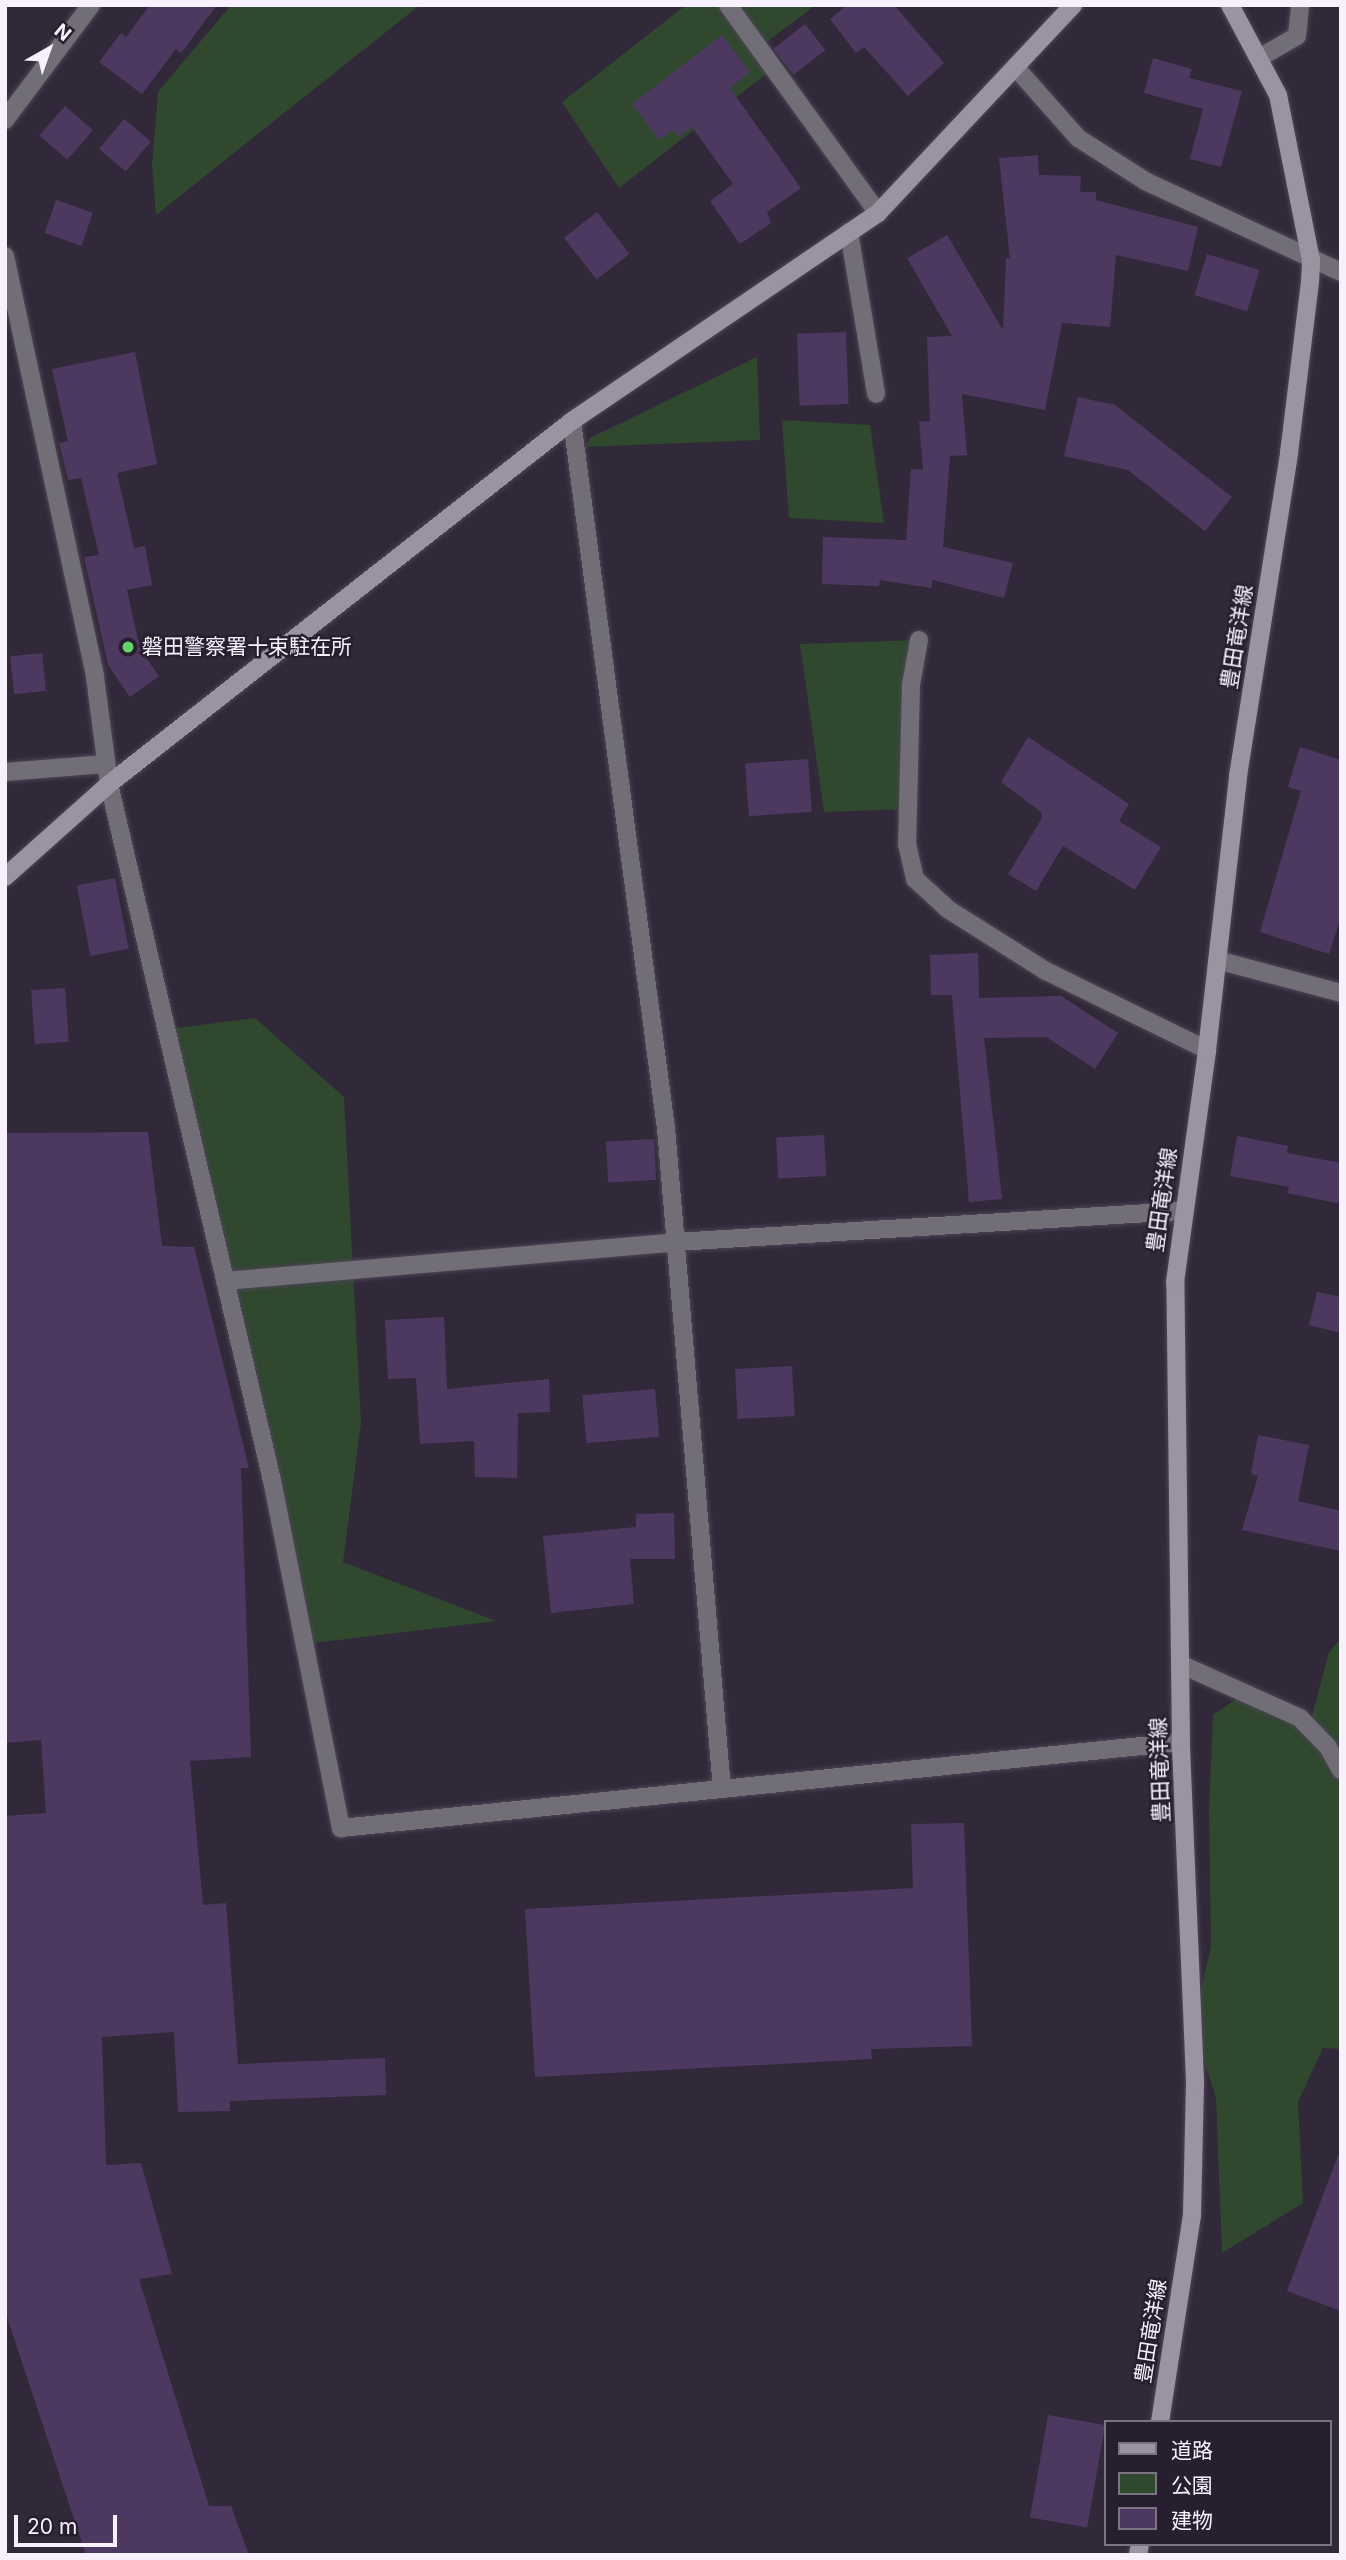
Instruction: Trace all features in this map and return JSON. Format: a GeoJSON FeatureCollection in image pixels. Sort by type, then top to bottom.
{"type":"FeatureCollection","features":[{"type":"Feature","properties":{"kind":"main road"},"geometry":{"type":"LineString","coordinates":[[5,877],[109,784],[572,421],[878,213],[1017,69],[1073,5]]}},
{"type":"Feature","properties":{"kind":"main road","name":"豊田竜洋線"},"geometry":{"type":"LineString","coordinates":[[1160,2420],[1192,2215],[1195,2081],[1181,1742],[1174,1350],[1182,1211],[1208,1050],[1238,776],[1289,453],[1311,260],[1278,95],[1230,5]]}},
{"type":"Feature","properties":{"kind":"street"},"geometry":{"type":"LineString","coordinates":[[5,120],[91,5]]}},
{"type":"Feature","properties":{"kind":"street"},"geometry":{"type":"LineString","coordinates":[[728,5],[878,213]]}},
{"type":"Feature","properties":{"kind":"street"},"geometry":{"type":"LineString","coordinates":[[1259,58],[1297,36],[1300,5]]}},
{"type":"Feature","properties":{"kind":"street"},"geometry":{"type":"LineString","coordinates":[[1017,69],[1077,138],[1147,182],[1341,272]]}},
{"type":"Feature","properties":{"kind":"street"},"geometry":{"type":"LineString","coordinates":[[849,232],[876,394]]}},
{"type":"Feature","properties":{"kind":"street"},"geometry":{"type":"LineString","coordinates":[[5,256],[95,677],[109,784],[273,1485],[341,1828],[1181,1742]]}},
{"type":"Feature","properties":{"kind":"street"},"geometry":{"type":"LineString","coordinates":[[572,421],[666,1128],[722,1789]]}},
{"type":"Feature","properties":{"kind":"street"},"geometry":{"type":"LineString","coordinates":[[919,640],[911,685],[907,844],[915,879],[949,910],[1046,971],[1208,1050]]}},
{"type":"Feature","properties":{"kind":"street"},"geometry":{"type":"LineString","coordinates":[[5,772],[106,764]]}},
{"type":"Feature","properties":{"kind":"street"},"geometry":{"type":"LineString","coordinates":[[1217,960],[1341,993]]}},
{"type":"Feature","properties":{"kind":"street"},"geometry":{"type":"LineString","coordinates":[[225,1281],[676,1242],[1182,1211]]}},
{"type":"Feature","properties":{"kind":"street"},"geometry":{"type":"LineString","coordinates":[[1180,1664],[1300,1718],[1328,1747],[1341,1770]]}},
{"type":"Feature","properties":{"kind":"green space"},"geometry":{"type":"Polygon","coordinates":[[[231,5],[420,5],[156,215],[152,164],[158,92],[231,5]]]}},
{"type":"Feature","properties":{"kind":"green space"},"geometry":{"type":"Polygon","coordinates":[[[686,5],[728,5],[774,68],[619,188],[562,102],[686,5]]]}},
{"type":"Feature","properties":{"kind":"green space"},"geometry":{"type":"Polygon","coordinates":[[[731,5],[816,5],[765,43],[731,5]]]}},
{"type":"Feature","properties":{"kind":"green space"},"geometry":{"type":"Polygon","coordinates":[[[757,357],[760,440],[585,447],[590,438],[757,357]]]}},
{"type":"Feature","properties":{"kind":"green space"},"geometry":{"type":"Polygon","coordinates":[[[782,420],[870,425],[884,523],[789,518],[782,420]]]}},
{"type":"Feature","properties":{"kind":"green space"},"geometry":{"type":"Polygon","coordinates":[[[919,640],[909,809],[824,812],[800,644],[919,640]]]}},
{"type":"Feature","properties":{"kind":"green space"},"geometry":{"type":"Polygon","coordinates":[[[255,1018],[344,1097],[361,1423],[343,1562],[496,1621],[313,1643],[168,1029],[255,1018]]]}},
{"type":"Feature","properties":{"kind":"green space"},"geometry":{"type":"Polygon","coordinates":[[[1341,1638],[1341,2049],[1323,2048],[1298,2102],[1303,2203],[1222,2253],[1216,2098],[1193,2026],[1211,1946],[1209,1811],[1213,1715],[1245,1693],[1309,1727],[1329,1652],[1341,1638]]]}},
{"type":"Feature","properties":{"kind":"building"},"geometry":{"type":"Polygon","coordinates":[[[150,5],[217,5],[181,53],[176,49],[142,94],[99,62],[121,33],[126,37],[150,5]]]}},
{"type":"Feature","properties":{"kind":"building"},"geometry":{"type":"Polygon","coordinates":[[[847,5],[894,5],[944,63],[908,96],[864,47],[856,53],[830,19],[847,5]]]}},
{"type":"Feature","properties":{"kind":"building"},"geometry":{"type":"Polygon","coordinates":[[[805,24],[825,50],[794,75],[773,49],[805,24]]]}},
{"type":"Feature","properties":{"kind":"building"},"geometry":{"type":"Polygon","coordinates":[[[722,35],[750,72],[730,88],[801,188],[767,212],[771,223],[740,244],[710,201],[733,184],[692,127],[678,137],[673,130],[659,140],[632,104],[722,35]]]}},
{"type":"Feature","properties":{"kind":"building"},"geometry":{"type":"Polygon","coordinates":[[[1153,58],[1192,69],[1189,78],[1242,91],[1221,167],[1190,159],[1203,109],[1144,93],[1153,58]]]}},
{"type":"Feature","properties":{"kind":"building"},"geometry":{"type":"Polygon","coordinates":[[[65,106],[93,130],[67,160],[39,135],[65,106]]]}},
{"type":"Feature","properties":{"kind":"building"},"geometry":{"type":"Polygon","coordinates":[[[124,119],[151,141],[126,171],[99,149],[124,119]]]}},
{"type":"Feature","properties":{"kind":"building"},"geometry":{"type":"Polygon","coordinates":[[[1038,155],[1039,175],[1081,176],[1080,192],[1096,192],[1096,200],[1198,227],[1188,271],[1116,255],[1110,327],[1062,323],[1045,410],[962,394],[967,455],[950,456],[943,547],[1013,563],[1004,598],[933,580],[931,588],[880,580],[879,586],[822,584],[823,537],[906,540],[911,469],[923,470],[919,422],[930,421],[927,337],[952,336],[907,258],[947,235],[1003,330],[1006,258],[1010,259],[999,158],[1038,155]]]}},
{"type":"Feature","properties":{"kind":"building"},"geometry":{"type":"Polygon","coordinates":[[[56,200],[93,213],[81,246],[45,233],[56,200]]]}},
{"type":"Feature","properties":{"kind":"building"},"geometry":{"type":"Polygon","coordinates":[[[597,212],[630,254],[597,280],[564,238],[597,212]]]}},
{"type":"Feature","properties":{"kind":"building"},"geometry":{"type":"Polygon","coordinates":[[[1207,254],[1260,270],[1247,311],[1194,295],[1207,254]]]}},
{"type":"Feature","properties":{"kind":"building"},"geometry":{"type":"Polygon","coordinates":[[[846,332],[849,404],[800,406],[797,334],[846,332]]]}},
{"type":"Feature","properties":{"kind":"building"},"geometry":{"type":"Polygon","coordinates":[[[135,352],[157,464],[117,473],[134,548],[145,546],[152,585],[127,590],[140,649],[159,676],[130,697],[108,665],[84,557],[99,555],[81,478],[68,480],[59,443],[68,441],[52,369],[135,352]]]}},
{"type":"Feature","properties":{"kind":"building"},"geometry":{"type":"Polygon","coordinates":[[[1078,397],[1115,405],[1232,497],[1205,531],[1128,470],[1064,456],[1078,397]]]}},
{"type":"Feature","properties":{"kind":"building"},"geometry":{"type":"Polygon","coordinates":[[[42,653],[46,691],[14,694],[10,656],[42,653]]]}},
{"type":"Feature","properties":{"kind":"building"},"geometry":{"type":"Polygon","coordinates":[[[1028,737],[1129,804],[1119,821],[1161,847],[1135,890],[1063,846],[1036,891],[1008,874],[1042,818],[1041,812],[1001,782],[1028,737]]]}},
{"type":"Feature","properties":{"kind":"building"},"geometry":{"type":"Polygon","coordinates":[[[1300,747],[1341,760],[1341,917],[1329,954],[1260,932],[1301,791],[1288,787],[1300,747]]]}},
{"type":"Feature","properties":{"kind":"building"},"geometry":{"type":"Polygon","coordinates":[[[808,759],[812,812],[749,816],[745,763],[808,759]]]}},
{"type":"Feature","properties":{"kind":"building"},"geometry":{"type":"Polygon","coordinates":[[[115,878],[129,949],[90,956],[77,885],[115,878]]]}},
{"type":"Feature","properties":{"kind":"building"},"geometry":{"type":"Polygon","coordinates":[[[978,953],[979,998],[1061,996],[1118,1033],[1095,1069],[1046,1037],[984,1038],[1002,1199],[969,1202],[952,995],[931,995],[930,955],[978,953]]]}},
{"type":"Feature","properties":{"kind":"building"},"geometry":{"type":"Polygon","coordinates":[[[65,988],[69,1042],[35,1044],[31,990],[65,988]]]}},
{"type":"Feature","properties":{"kind":"building"},"geometry":{"type":"Polygon","coordinates":[[[148,1132],[162,1246],[194,1247],[249,1468],[241,1468],[251,1757],[190,1761],[203,1905],[226,1903],[238,2064],[385,2058],[386,2095],[230,2101],[230,2111],[178,2112],[174,2032],[102,2037],[106,2165],[141,2163],[172,2274],[139,2279],[209,2506],[231,2506],[249,2555],[86,2555],[5,2311],[5,1816],[46,1813],[41,1740],[5,1743],[5,1133],[148,1132]]]}},
{"type":"Feature","properties":{"kind":"building"},"geometry":{"type":"Polygon","coordinates":[[[824,1135],[826,1176],[778,1178],[776,1138],[824,1135]]]}},
{"type":"Feature","properties":{"kind":"building"},"geometry":{"type":"Polygon","coordinates":[[[1237,1136],[1288,1146],[1287,1153],[1341,1163],[1341,1204],[1287,1193],[1289,1187],[1230,1176],[1237,1136]]]}},
{"type":"Feature","properties":{"kind":"building"},"geometry":{"type":"Polygon","coordinates":[[[654,1139],[656,1180],[608,1182],[606,1142],[654,1139]]]}},
{"type":"Feature","properties":{"kind":"building"},"geometry":{"type":"Polygon","coordinates":[[[1317,1292],[1341,1297],[1341,1333],[1309,1325],[1317,1292]]]}},
{"type":"Feature","properties":{"kind":"building"},"geometry":{"type":"Polygon","coordinates":[[[444,1317],[447,1389],[549,1379],[550,1412],[518,1413],[517,1478],[475,1477],[474,1441],[420,1444],[416,1378],[388,1379],[385,1320],[444,1317]]]}},
{"type":"Feature","properties":{"kind":"building"},"geometry":{"type":"Polygon","coordinates":[[[792,1366],[795,1416],[738,1419],[735,1369],[792,1366]]]}},
{"type":"Feature","properties":{"kind":"building"},"geometry":{"type":"Polygon","coordinates":[[[655,1389],[659,1437],[586,1443],[582,1395],[655,1389]]]}},
{"type":"Feature","properties":{"kind":"building"},"geometry":{"type":"Polygon","coordinates":[[[1258,1435],[1309,1445],[1298,1501],[1341,1511],[1341,1551],[1242,1530],[1258,1476],[1251,1474],[1258,1435]]]}},
{"type":"Feature","properties":{"kind":"building"},"geometry":{"type":"Polygon","coordinates":[[[674,1513],[675,1559],[630,1559],[634,1604],[551,1613],[543,1536],[636,1527],[636,1514],[674,1513]]]}},
{"type":"Feature","properties":{"kind":"building"},"geometry":{"type":"Polygon","coordinates":[[[964,1823],[972,2046],[871,2049],[872,2059],[535,2077],[525,1909],[913,1888],[911,1824],[964,1823]]]}},
{"type":"Feature","properties":{"kind":"building"},"geometry":{"type":"Polygon","coordinates":[[[1338,2155],[1341,2156],[1341,2311],[1287,2291],[1338,2155]]]}},
{"type":"Feature","properties":{"kind":"building"},"geometry":{"type":"Polygon","coordinates":[[[1048,2415],[1104,2425],[1087,2527],[1030,2517],[1048,2415]]]}},
{"type":"Feature","properties":{"kind":"place","name":"磐田警察署十束駐在所"},"geometry":{"type":"Point","coordinates":[128,647]}}]}
